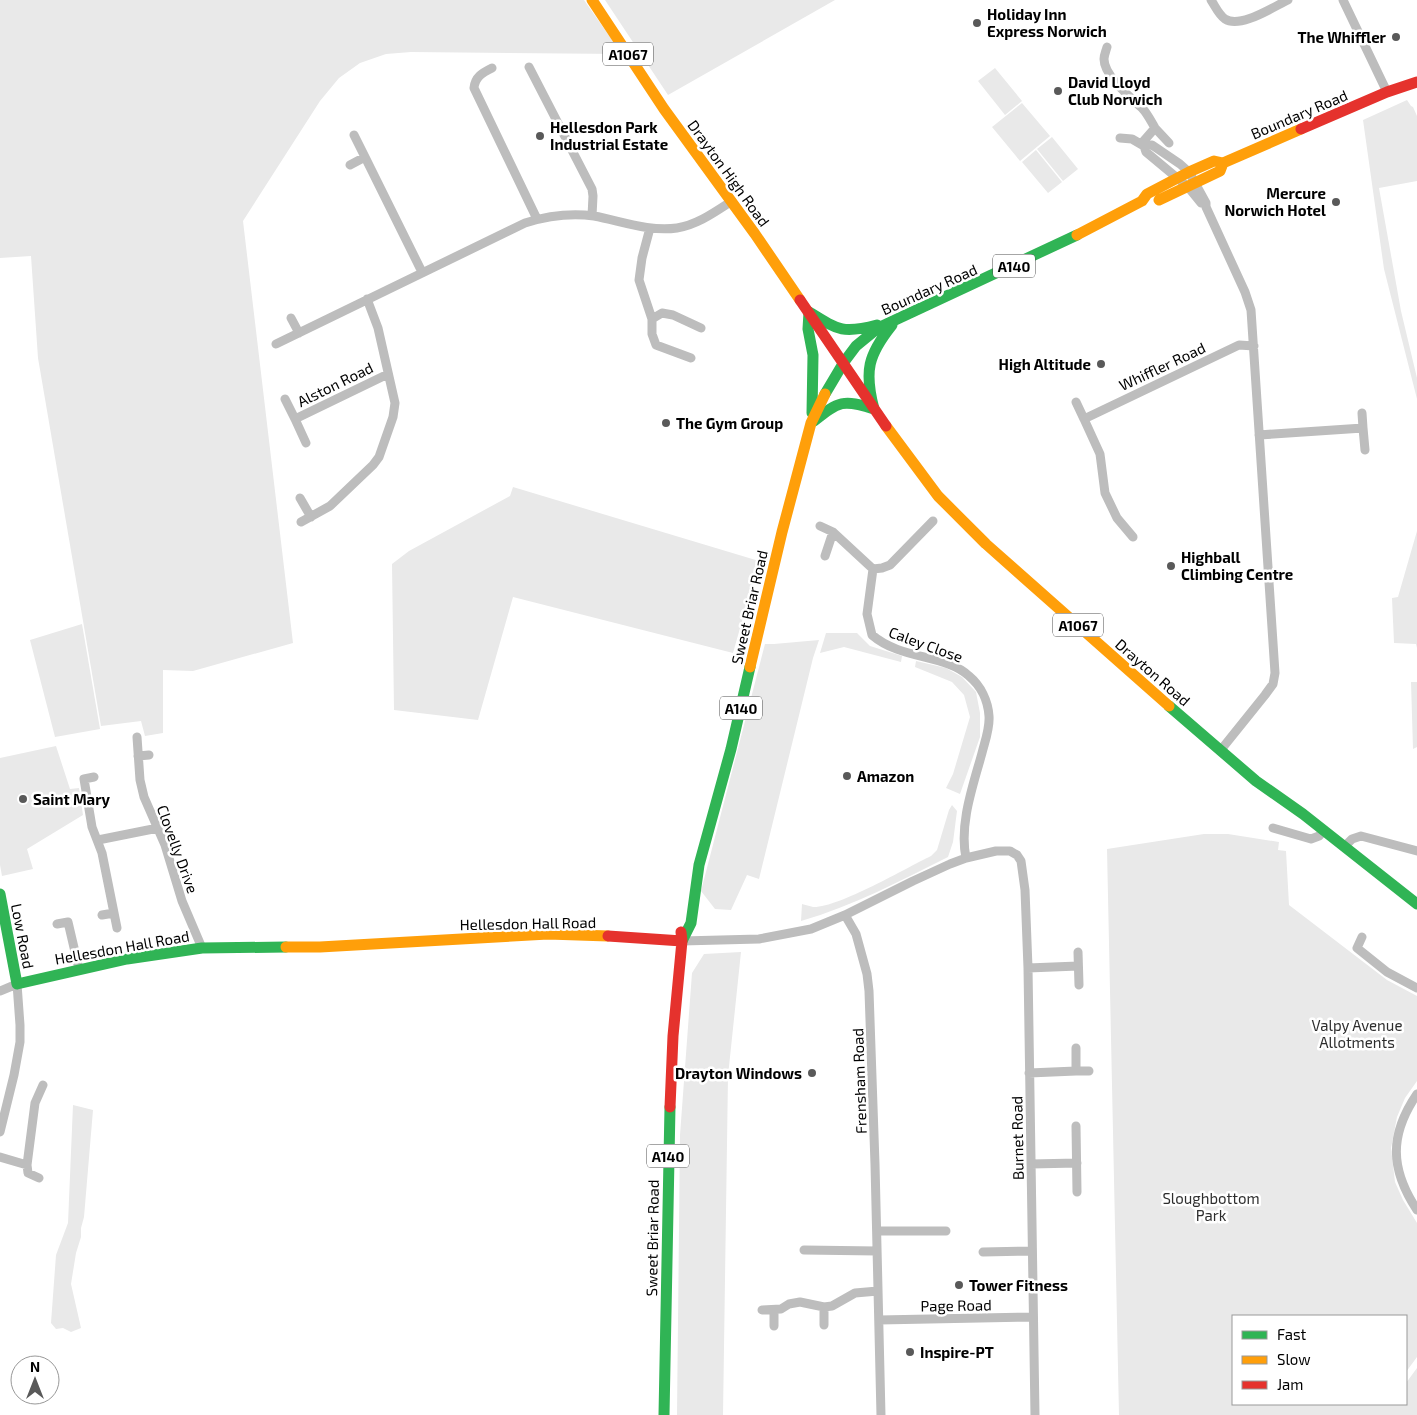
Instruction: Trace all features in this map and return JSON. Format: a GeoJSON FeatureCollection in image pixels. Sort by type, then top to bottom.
{"type":"FeatureCollection","features":[{"type":"Feature","properties":{"kind":"main road","name":"Drayton High Road"},"geometry":{"type":"LineString","coordinates":[[592,0],[664,109],[732,201],[844,362]]}},
{"type":"Feature","properties":{"kind":"main road","name":"Boundary Road"},"geometry":{"type":"LineString","coordinates":[[1387,92],[1399,82],[1417,73]]}},
{"type":"Feature","properties":{"kind":"main road","name":"Boundary Road"},"geometry":{"type":"LineString","coordinates":[[844,362],[856,346],[878,328],[1064,242],[1142,201],[1147,194],[1189,172],[1214,161],[1223,163],[1387,92],[1417,82]]}},
{"type":"Feature","properties":{"kind":"main road","name":"Boundary Road"},"geometry":{"type":"LineString","coordinates":[[1142,201],[1151,204],[1192,185],[1220,171],[1223,163]]}},
{"type":"Feature","properties":{"kind":"main road","name":"A1067"},"geometry":{"type":"LineString","coordinates":[[809,312],[844,332],[897,319]]}},
{"type":"Feature","properties":{"kind":"main road","name":"A140"},"geometry":{"type":"LineString","coordinates":[[809,312],[808,329],[813,355],[811,423]]}},
{"type":"Feature","properties":{"kind":"main road","name":"A140"},"geometry":{"type":"LineString","coordinates":[[874,409],[868,388],[871,354],[897,319]]}},
{"type":"Feature","properties":{"kind":"main road","name":"Drayton Road"},"geometry":{"type":"LineString","coordinates":[[844,362],[874,409],[938,496],[986,544],[1220,751],[1256,781],[1324,830],[1417,904]]}},
{"type":"Feature","properties":{"kind":"main road","name":"Sweet Briar Road"},"geometry":{"type":"LineString","coordinates":[[664,1415],[668,1163],[673,1036],[682,942],[680,917],[699,865],[728,758],[775,561],[811,423],[821,400],[844,362]]}},
{"type":"Feature","properties":{"kind":"main road"},"geometry":{"type":"LineString","coordinates":[[811,423],[837,403],[856,402],[874,409]]}},
{"type":"Feature","properties":{"kind":"main road","name":"Low Road"},"geometry":{"type":"LineString","coordinates":[[0,894],[4,928],[17,984]]}},
{"type":"Feature","properties":{"kind":"main road","name":"Hellesdon Hall Road"},"geometry":{"type":"LineString","coordinates":[[17,984],[79,969],[157,954],[202,948],[320,947],[548,934],[630,937],[682,942]]}},
{"type":"Feature","properties":{"kind":"street"},"geometry":{"type":"LineString","coordinates":[[1211,0],[1224,18],[1232,22],[1240,22],[1288,0]]}},
{"type":"Feature","properties":{"kind":"street"},"geometry":{"type":"LineString","coordinates":[[1343,0],[1387,92]]}},
{"type":"Feature","properties":{"kind":"street"},"geometry":{"type":"LineString","coordinates":[[1107,47],[1104,60],[1107,69],[1122,90],[1136,105],[1142,108],[1155,128],[1169,142]]}},
{"type":"Feature","properties":{"kind":"street"},"geometry":{"type":"LineString","coordinates":[[529,67],[592,188],[594,196],[592,216]]}},
{"type":"Feature","properties":{"kind":"street"},"geometry":{"type":"LineString","coordinates":[[492,68],[480,74],[474,82],[474,88],[537,219]]}},
{"type":"Feature","properties":{"kind":"street"},"geometry":{"type":"LineString","coordinates":[[1143,145],[1155,128]]}},
{"type":"Feature","properties":{"kind":"street"},"geometry":{"type":"LineString","coordinates":[[354,135],[422,272]]}},
{"type":"Feature","properties":{"kind":"street"},"geometry":{"type":"LineString","coordinates":[[1120,138],[1132,140],[1143,145],[1152,145],[1189,172],[1192,185],[1206,203],[1206,207],[1245,292],[1251,310],[1275,673],[1273,684],[1220,751]]}},
{"type":"Feature","properties":{"kind":"street"},"geometry":{"type":"LineString","coordinates":[[1143,145],[1146,152],[1178,179],[1192,185]]}},
{"type":"Feature","properties":{"kind":"street"},"geometry":{"type":"LineString","coordinates":[[350,164],[365,157]]}},
{"type":"Feature","properties":{"kind":"street"},"geometry":{"type":"LineString","coordinates":[[276,344],[422,272],[537,219],[576,215],[592,216],[650,228],[664,229],[689,225],[732,201]]}},
{"type":"Feature","properties":{"kind":"street"},"geometry":{"type":"LineString","coordinates":[[650,228],[642,258],[639,280],[652,319],[652,334],[656,345],[691,358]]}},
{"type":"Feature","properties":{"kind":"street","name":"Alston Road"},"geometry":{"type":"LineString","coordinates":[[301,522],[330,506],[373,465],[379,457],[394,416],[395,403],[378,328],[367,299]]}},
{"type":"Feature","properties":{"kind":"street"},"geometry":{"type":"LineString","coordinates":[[652,319],[662,313],[673,315],[701,328]]}},
{"type":"Feature","properties":{"kind":"street"},"geometry":{"type":"LineString","coordinates":[[292,318],[299,333]]}},
{"type":"Feature","properties":{"kind":"street","name":"Whiffler Road"},"geometry":{"type":"LineString","coordinates":[[1084,419],[1239,345],[1254,346]]}},
{"type":"Feature","properties":{"kind":"street","name":"Alston Road"},"geometry":{"type":"LineString","coordinates":[[294,419],[388,374]]}},
{"type":"Feature","properties":{"kind":"street","name":"Alston Road"},"geometry":{"type":"LineString","coordinates":[[285,399],[306,443]]}},
{"type":"Feature","properties":{"kind":"street"},"geometry":{"type":"LineString","coordinates":[[1076,402],[1100,454],[1105,493],[1116,518],[1133,537]]}},
{"type":"Feature","properties":{"kind":"street"},"geometry":{"type":"LineString","coordinates":[[1362,413],[1365,450]]}},
{"type":"Feature","properties":{"kind":"street"},"geometry":{"type":"LineString","coordinates":[[1260,434],[1363,428]]}},
{"type":"Feature","properties":{"kind":"street"},"geometry":{"type":"LineString","coordinates":[[300,498],[311,517]]}},
{"type":"Feature","properties":{"kind":"street"},"geometry":{"type":"LineString","coordinates":[[820,526],[833,532],[873,569],[890,565],[933,521]]}},
{"type":"Feature","properties":{"kind":"street"},"geometry":{"type":"LineString","coordinates":[[825,556],[833,532]]}},
{"type":"Feature","properties":{"kind":"street","name":"Caley Close"},"geometry":{"type":"LineString","coordinates":[[873,569],[867,614],[872,636],[891,648],[956,666],[970,676],[981,690],[987,703],[988,730],[970,801],[965,836],[966,858]]}},
{"type":"Feature","properties":{"kind":"street","name":"Clovelly Drive"},"geometry":{"type":"LineString","coordinates":[[136,737],[140,780],[144,797],[165,845],[182,901],[202,948]]}},
{"type":"Feature","properties":{"kind":"street"},"geometry":{"type":"LineString","coordinates":[[138,756],[149,755]]}},
{"type":"Feature","properties":{"kind":"street"},"geometry":{"type":"LineString","coordinates":[[94,777],[80,780],[91,822],[98,840],[117,928]]}},
{"type":"Feature","properties":{"kind":"street"},"geometry":{"type":"LineString","coordinates":[[98,840],[158,828]]}},
{"type":"Feature","properties":{"kind":"street"},"geometry":{"type":"LineString","coordinates":[[1272,828],[1311,839],[1319,836],[1324,830]]}},
{"type":"Feature","properties":{"kind":"street"},"geometry":{"type":"LineString","coordinates":[[1344,847],[1352,839],[1361,836],[1417,852]]}},
{"type":"Feature","properties":{"kind":"street","name":"Hellesdon Hall Road"},"geometry":{"type":"LineString","coordinates":[[682,942],[736,941],[776,937],[811,929],[845,915],[926,874],[966,858],[996,851],[1010,851],[1017,855],[1021,861]]}},
{"type":"Feature","properties":{"kind":"street","name":"Burnet Road"},"geometry":{"type":"LineString","coordinates":[[1021,861],[1025,890],[1028,968],[1035,1415]]}},
{"type":"Feature","properties":{"kind":"street"},"geometry":{"type":"LineString","coordinates":[[102,915],[114,913]]}},
{"type":"Feature","properties":{"kind":"street","name":"Frensham Road"},"geometry":{"type":"LineString","coordinates":[[845,915],[856,934],[867,974],[869,991],[881,1415]]}},
{"type":"Feature","properties":{"kind":"street"},"geometry":{"type":"LineString","coordinates":[[57,924],[68,922],[79,969]]}},
{"type":"Feature","properties":{"kind":"street"},"geometry":{"type":"LineString","coordinates":[[1362,937],[1357,948],[1387,972],[1417,988]]}},
{"type":"Feature","properties":{"kind":"street"},"geometry":{"type":"LineString","coordinates":[[1078,952],[1079,985]]}},
{"type":"Feature","properties":{"kind":"street"},"geometry":{"type":"LineString","coordinates":[[1028,968],[1078,966]]}},
{"type":"Feature","properties":{"kind":"street"},"geometry":{"type":"LineString","coordinates":[[0,991],[17,984],[20,1010],[20,1042],[4,1101],[0,1132]]}},
{"type":"Feature","properties":{"kind":"street"},"geometry":{"type":"LineString","coordinates":[[1076,1048],[1076,1072]]}},
{"type":"Feature","properties":{"kind":"street"},"geometry":{"type":"LineString","coordinates":[[1029,1073],[1089,1071]]}},
{"type":"Feature","properties":{"kind":"street"},"geometry":{"type":"LineString","coordinates":[[26,1173],[35,1103],[34,1093],[43,1085]]}},
{"type":"Feature","properties":{"kind":"street"},"geometry":{"type":"LineString","coordinates":[[1417,1094],[1403,1116],[1397,1143],[1397,1167],[1405,1191],[1414,1198],[1417,1210]]}},
{"type":"Feature","properties":{"kind":"street"},"geometry":{"type":"LineString","coordinates":[[1076,1126],[1077,1192]]}},
{"type":"Feature","properties":{"kind":"street"},"geometry":{"type":"LineString","coordinates":[[0,1157],[26,1173],[39,1178]]}},
{"type":"Feature","properties":{"kind":"street"},"geometry":{"type":"LineString","coordinates":[[1031,1164],[1077,1163]]}},
{"type":"Feature","properties":{"kind":"street"},"geometry":{"type":"LineString","coordinates":[[877,1231],[946,1231]]}},
{"type":"Feature","properties":{"kind":"street"},"geometry":{"type":"LineString","coordinates":[[804,1250],[843,1247],[877,1251]]}},
{"type":"Feature","properties":{"kind":"street"},"geometry":{"type":"LineString","coordinates":[[983,1252],[1032,1251]]}},
{"type":"Feature","properties":{"kind":"street"},"geometry":{"type":"LineString","coordinates":[[762,1310],[781,1309],[789,1304],[800,1302],[824,1307],[832,1306],[855,1294],[878,1291]]}},
{"type":"Feature","properties":{"kind":"street"},"geometry":{"type":"LineString","coordinates":[[824,1307],[824,1325]]}},
{"type":"Feature","properties":{"kind":"street"},"geometry":{"type":"LineString","coordinates":[[774,1310],[774,1326]]}},
{"type":"Feature","properties":{"kind":"street","name":"Page Road"},"geometry":{"type":"LineString","coordinates":[[879,1320],[1033,1317]]}},
{"type":"Feature","properties":{"kind":"green space"},"geometry":{"type":"Polygon","coordinates":[[[0,0],[584,0],[622,54],[411,52],[386,54],[360,63],[339,78],[320,101],[243,221],[293,643],[193,671],[163,670],[163,733],[145,736],[141,721],[101,726],[38,358],[31,256],[0,258],[0,0]]]}},
{"type":"Feature","properties":{"kind":"green space"},"geometry":{"type":"Polygon","coordinates":[[[605,0],[835,0],[668,95],[605,0]]]}},
{"type":"Feature","properties":{"kind":"green space"},"geometry":{"type":"Polygon","coordinates":[[[995,68],[1022,101],[1005,115],[978,81],[995,68]]]}},
{"type":"Feature","properties":{"kind":"green space"},"geometry":{"type":"Polygon","coordinates":[[[1407,100],[1417,116],[1417,181],[1379,188],[1401,311],[1417,378],[1417,399],[1384,269],[1363,120],[1407,100]]]}},
{"type":"Feature","properties":{"kind":"green space"},"geometry":{"type":"Polygon","coordinates":[[[1022,103],[1050,136],[1020,161],[992,127],[1022,103]]]}},
{"type":"Feature","properties":{"kind":"green space"},"geometry":{"type":"Polygon","coordinates":[[[1052,137],[1078,169],[1063,181],[1037,149],[1052,137]]]}},
{"type":"Feature","properties":{"kind":"green space"},"geometry":{"type":"Polygon","coordinates":[[[1036,150],[1062,182],[1048,193],[1022,162],[1036,150]]]}},
{"type":"Feature","properties":{"kind":"green space"},"geometry":{"type":"Polygon","coordinates":[[[513,487],[759,561],[733,653],[513,597],[478,720],[394,710],[392,564],[409,551],[510,496],[513,487]]]}},
{"type":"Feature","properties":{"kind":"green space"},"geometry":{"type":"Polygon","coordinates":[[[1417,531],[1417,648],[1416,644],[1394,643],[1392,598],[1398,597],[1417,531]]]}},
{"type":"Feature","properties":{"kind":"green space"},"geometry":{"type":"Polygon","coordinates":[[[82,624],[100,729],[55,737],[30,640],[82,624]]]}},
{"type":"Feature","properties":{"kind":"green space"},"geometry":{"type":"Polygon","coordinates":[[[826,633],[857,633],[870,646],[902,656],[901,662],[844,647],[820,653],[826,633]]]}},
{"type":"Feature","properties":{"kind":"green space"},"geometry":{"type":"Polygon","coordinates":[[[819,640],[759,879],[747,875],[731,910],[715,909],[701,891],[765,644],[819,640]]]}},
{"type":"Feature","properties":{"kind":"green space"},"geometry":{"type":"Polygon","coordinates":[[[916,661],[946,668],[962,677],[976,692],[980,713],[980,737],[960,794],[946,788],[953,774],[970,717],[964,695],[952,682],[915,667],[916,661]]]}},
{"type":"Feature","properties":{"kind":"green space"},"geometry":{"type":"Polygon","coordinates":[[[1411,682],[1417,682],[1417,747],[1413,749],[1411,682]]]}},
{"type":"Feature","properties":{"kind":"green space"},"geometry":{"type":"Polygon","coordinates":[[[56,746],[70,789],[79,788],[83,815],[27,849],[33,869],[2,876],[0,865],[0,758],[56,746]]]}},
{"type":"Feature","properties":{"kind":"green space"},"geometry":{"type":"Polygon","coordinates":[[[952,805],[957,811],[953,842],[948,857],[858,900],[801,921],[802,904],[813,907],[824,906],[838,901],[931,856],[937,850],[952,805]]]}},
{"type":"Feature","properties":{"kind":"green space","name":"Sloughbottom Park"},"geometry":{"type":"Polygon","coordinates":[[[1204,834],[1228,834],[1279,842],[1278,850],[1286,851],[1289,905],[1387,980],[1417,996],[1417,1081],[1405,1098],[1397,1117],[1391,1148],[1395,1182],[1417,1223],[1417,1357],[1407,1371],[1407,1315],[1232,1315],[1232,1405],[1407,1405],[1407,1382],[1417,1368],[1417,1415],[1119,1415],[1107,849],[1204,834]]]}},
{"type":"Feature","properties":{"kind":"green space"},"geometry":{"type":"Polygon","coordinates":[[[741,952],[728,1076],[723,1415],[677,1415],[680,1135],[692,973],[704,954],[741,952]]]}},
{"type":"Feature","properties":{"kind":"green space"},"geometry":{"type":"Polygon","coordinates":[[[73,1105],[93,1110],[84,1217],[71,1284],[81,1328],[71,1332],[63,1328],[56,1329],[51,1323],[56,1255],[68,1223],[73,1105]]]}},
{"type":"Feature","properties":{"kind":"traffic: fast"},"geometry":{"type":"LineString","coordinates":[[825,394],[856,346],[878,328],[1077,235]]}},
{"type":"Feature","properties":{"kind":"traffic: fast"},"geometry":{"type":"LineString","coordinates":[[812,413],[813,355],[808,329],[809,312],[841,329],[848,330],[877,325]]}},
{"type":"Feature","properties":{"kind":"traffic: fast"},"geometry":{"type":"LineString","coordinates":[[874,409],[869,384],[870,364],[878,345],[892,325]]}},
{"type":"Feature","properties":{"kind":"traffic: fast"},"geometry":{"type":"LineString","coordinates":[[814,421],[830,409],[842,404],[855,404],[874,409]]}},
{"type":"Feature","properties":{"kind":"traffic: fast"},"geometry":{"type":"LineString","coordinates":[[682,941],[691,923],[699,865],[731,749],[750,667]]}},
{"type":"Feature","properties":{"kind":"traffic: fast"},"geometry":{"type":"LineString","coordinates":[[1169,706],[1256,781],[1303,814],[1417,904]]}},
{"type":"Feature","properties":{"kind":"traffic: fast"},"geometry":{"type":"LineString","coordinates":[[0,894],[17,984],[127,959],[202,948],[286,947]]}},
{"type":"Feature","properties":{"kind":"traffic: fast"},"geometry":{"type":"LineString","coordinates":[[664,1415],[670,1107]]}},
{"type":"Feature","properties":{"kind":"traffic: slow"},"geometry":{"type":"LineString","coordinates":[[592,0],[664,109],[755,234],[800,300]]}},
{"type":"Feature","properties":{"kind":"traffic: slow"},"geometry":{"type":"LineString","coordinates":[[1077,235],[1142,201],[1147,194],[1189,172],[1214,161],[1223,163],[1301,129]]}},
{"type":"Feature","properties":{"kind":"traffic: slow"},"geometry":{"type":"LineString","coordinates":[[1159,200],[1220,171],[1223,163]]}},
{"type":"Feature","properties":{"kind":"traffic: slow"},"geometry":{"type":"LineString","coordinates":[[750,667],[782,532],[811,423],[825,394]]}},
{"type":"Feature","properties":{"kind":"traffic: slow"},"geometry":{"type":"LineString","coordinates":[[886,426],[938,496],[986,544],[1169,706]]}},
{"type":"Feature","properties":{"kind":"traffic: slow"},"geometry":{"type":"LineString","coordinates":[[286,947],[320,947],[548,934],[608,936]]}},
{"type":"Feature","properties":{"kind":"traffic: jam"},"geometry":{"type":"LineString","coordinates":[[1301,129],[1387,92],[1417,82]]}},
{"type":"Feature","properties":{"kind":"traffic: jam"},"geometry":{"type":"LineString","coordinates":[[800,300],[886,426]]}},
{"type":"Feature","properties":{"kind":"traffic: jam"},"geometry":{"type":"LineString","coordinates":[[670,1107],[673,1036],[682,941],[681,932]]}},
{"type":"Feature","properties":{"kind":"traffic: jam"},"geometry":{"type":"LineString","coordinates":[[608,936],[682,941]]}},
{"type":"Feature","properties":{"kind":"place","name":"Holiday Inn Express Norwich"},"geometry":{"type":"Point","coordinates":[977,23]}},
{"type":"Feature","properties":{"kind":"place","name":"The Whiffler"},"geometry":{"type":"Point","coordinates":[1396,37]}},
{"type":"Feature","properties":{"kind":"place","name":"David Lloyd Club Norwich"},"geometry":{"type":"Point","coordinates":[1058,91]}},
{"type":"Feature","properties":{"kind":"place","name":"Hellesdon Park Industrial Estate"},"geometry":{"type":"Point","coordinates":[540,136]}},
{"type":"Feature","properties":{"kind":"place","name":"Mercure Norwich Hotel"},"geometry":{"type":"Point","coordinates":[1336,202]}},
{"type":"Feature","properties":{"kind":"place","name":"High Altitude"},"geometry":{"type":"Point","coordinates":[1101,364]}},
{"type":"Feature","properties":{"kind":"place","name":"The Gym Group"},"geometry":{"type":"Point","coordinates":[666,423]}},
{"type":"Feature","properties":{"kind":"place","name":"Highball Climbing Centre"},"geometry":{"type":"Point","coordinates":[1171,566]}},
{"type":"Feature","properties":{"kind":"place","name":"Amazon"},"geometry":{"type":"Point","coordinates":[847,776]}},
{"type":"Feature","properties":{"kind":"place","name":"Saint Mary"},"geometry":{"type":"Point","coordinates":[23,799]}},
{"type":"Feature","properties":{"kind":"place","name":"Drayton Windows"},"geometry":{"type":"Point","coordinates":[812,1073]}},
{"type":"Feature","properties":{"kind":"place","name":"Tower Fitness"},"geometry":{"type":"Point","coordinates":[959,1285]}},
{"type":"Feature","properties":{"kind":"place","name":"Inspire-PT"},"geometry":{"type":"Point","coordinates":[910,1352]}},
{"type":"Feature","properties":{"kind":"park label","name":"Valpy Avenue Allotments"},"geometry":{"type":"Point","coordinates":[1357,1034]}}]}
